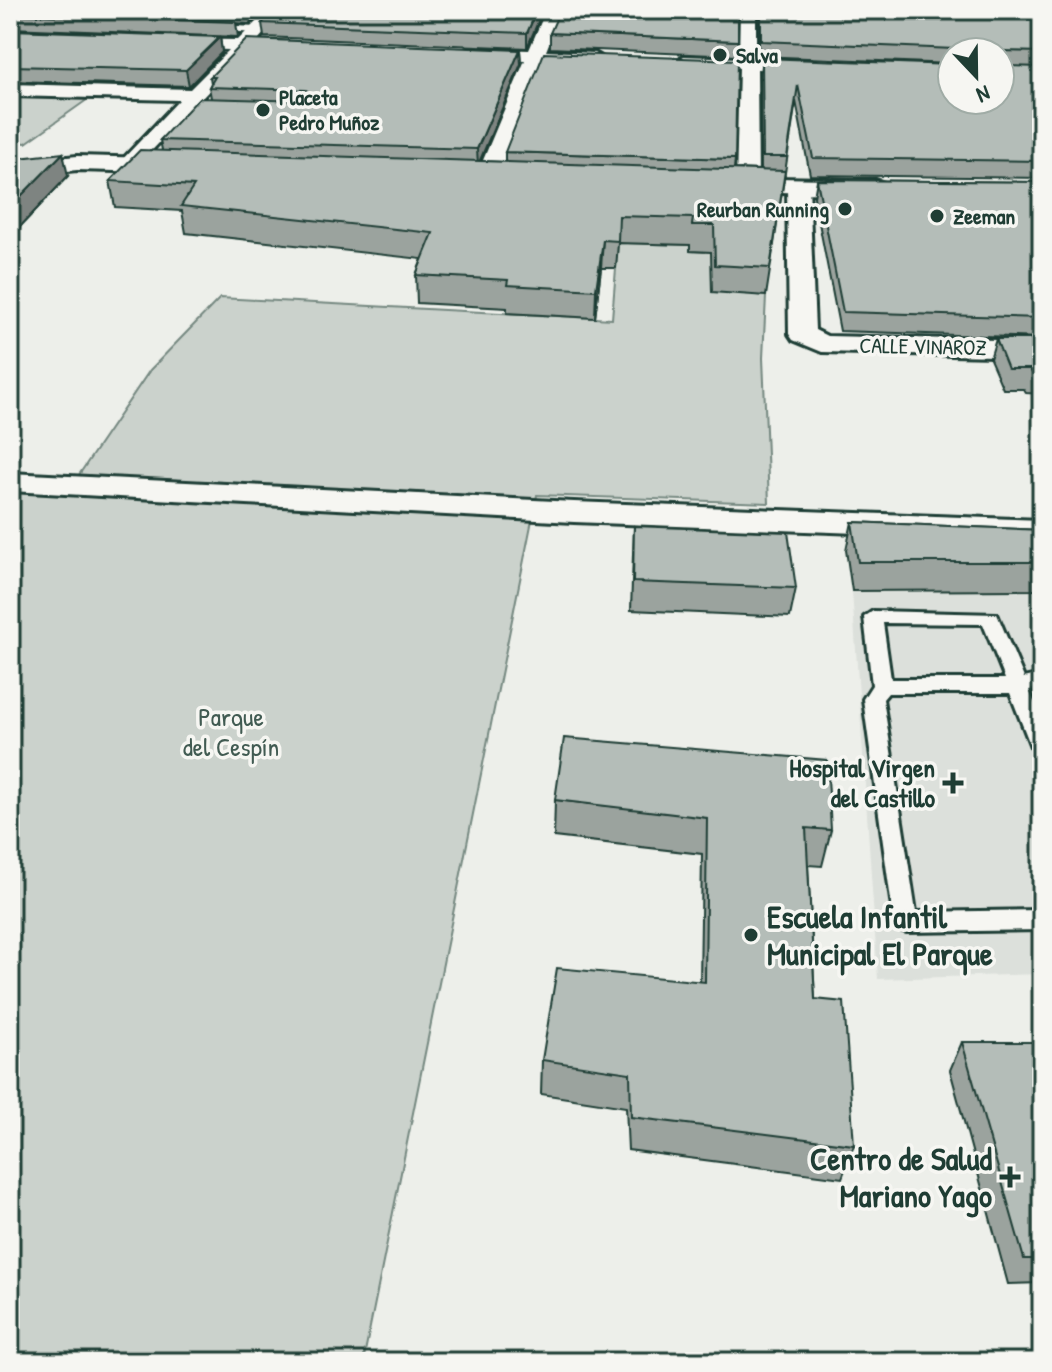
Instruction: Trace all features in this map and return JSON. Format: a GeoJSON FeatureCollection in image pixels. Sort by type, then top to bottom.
{"type":"FeatureCollection","features":[{"type":"Feature","properties":{"kind":"main road"},"geometry":{"type":"LineString","coordinates":[[10,158],[81,157],[129,163]]}},
{"type":"Feature","properties":{"kind":"main road"},"geometry":{"type":"LineString","coordinates":[[10,170],[54,164],[129,163],[208,167]]}},
{"type":"Feature","properties":{"kind":"main road"},"geometry":{"type":"LineString","coordinates":[[475,177],[514,178]]}},
{"type":"Feature","properties":{"kind":"main road"},"geometry":{"type":"LineString","coordinates":[[705,183],[893,188]]}},
{"type":"Feature","properties":{"kind":"street"},"geometry":{"type":"LineString","coordinates":[[129,163],[193,103],[277,10]]}},
{"type":"Feature","properties":{"kind":"street"},"geometry":{"type":"LineString","coordinates":[[475,177],[536,56],[554,10]]}},
{"type":"Feature","properties":{"kind":"street"},"geometry":{"type":"LineString","coordinates":[[747,184],[748,10]]}},
{"type":"Feature","properties":{"kind":"street"},"geometry":{"type":"LineString","coordinates":[[152,42],[315,48]]}},
{"type":"Feature","properties":{"kind":"street"},"geometry":{"type":"LineString","coordinates":[[443,53],[620,59]]}},
{"type":"Feature","properties":{"kind":"street"},"geometry":{"type":"LineString","coordinates":[[667,61],[832,67]]}},
{"type":"Feature","properties":{"kind":"street"},"geometry":{"type":"LineString","coordinates":[[10,90],[193,103]]}},
{"type":"Feature","properties":{"kind":"street","name":"CALLE VINAROZ"},"geometry":{"type":"LineString","coordinates":[[798,186],[802,334],[805,338],[822,344],[1042,349]]}},
{"type":"Feature","properties":{"kind":"street"},"geometry":{"type":"LineString","coordinates":[[10,482],[594,512],[1042,530]]}},
{"type":"Feature","properties":{"kind":"lane"},"geometry":{"type":"LineString","coordinates":[[198,18],[211,20],[204,28],[258,30]]}},
{"type":"Feature","properties":{"kind":"lane"},"geometry":{"type":"LineString","coordinates":[[1042,747],[990,618],[873,617],[882,686],[873,699],[906,922],[1042,920]]}},
{"type":"Feature","properties":{"kind":"lane"},"geometry":{"type":"LineString","coordinates":[[882,686],[1017,686],[1042,681]]}},
{"type":"Feature","properties":{"kind":"shaded area","name":"Hospital Virgen del Castillo"},"geometry":{"type":"Polygon","coordinates":[[[1012,588],[1015,592],[1042,591],[1042,974],[878,979],[852,591],[1012,588]]]}},
{"type":"Feature","properties":{"kind":"green space"},"geometry":{"type":"Polygon","coordinates":[[[10,94],[91,97],[26,143],[10,141],[10,94]]]}},
{"type":"Feature","properties":{"kind":"green space","name":"Parque del Cespín"},"geometry":{"type":"Polygon","coordinates":[[[618,243],[690,245],[690,251],[704,252],[705,246],[756,295],[766,296],[763,358],[769,503],[537,495],[363,1362],[10,1362],[10,486],[70,488],[150,370],[220,298],[612,319],[618,243]]]}},
{"type":"Feature","properties":{"kind":"building"},"geometry":{"type":"Polygon","coordinates":[[[10,10],[36,10],[236,22],[10,14],[10,10]]]}},
{"type":"Feature","properties":{"kind":"building"},"geometry":{"type":"Polygon","coordinates":[[[274,10],[537,10],[527,33],[262,23],[274,10]]]}},
{"type":"Feature","properties":{"kind":"building"},"geometry":{"type":"Polygon","coordinates":[[[560,10],[738,10],[738,41],[550,33],[560,10]]]}},
{"type":"Feature","properties":{"kind":"building"},"geometry":{"type":"Polygon","coordinates":[[[761,10],[1042,10],[1042,52],[1016,51],[1016,36],[936,36],[936,48],[761,41],[761,10]]]}},
{"type":"Feature","properties":{"kind":"building"},"geometry":{"type":"Polygon","coordinates":[[[10,30],[220,37],[186,70],[10,66],[10,30]]]}},
{"type":"Feature","properties":{"kind":"building"},"geometry":{"type":"Polygon","coordinates":[[[247,39],[520,50],[477,149],[160,140],[199,98],[306,101],[314,96],[306,90],[209,87],[215,77],[210,77],[247,39]]]}},
{"type":"Feature","properties":{"kind":"building"},"geometry":{"type":"Polygon","coordinates":[[[544,53],[737,60],[735,159],[505,152],[544,53]]]}},
{"type":"Feature","properties":{"kind":"building"},"geometry":{"type":"Polygon","coordinates":[[[762,58],[936,64],[936,116],[1016,116],[1016,66],[1042,67],[1042,161],[813,158],[798,85],[787,157],[763,157],[762,58]]]}},
{"type":"Feature","properties":{"kind":"building"},"geometry":{"type":"Polygon","coordinates":[[[140,150],[785,171],[770,268],[715,265],[714,225],[692,225],[693,218],[619,216],[618,241],[603,240],[596,290],[507,285],[508,280],[416,275],[433,233],[181,206],[194,186],[110,181],[140,150]]]}},
{"type":"Feature","properties":{"kind":"building"},"geometry":{"type":"Polygon","coordinates":[[[63,153],[10,207],[10,159],[63,153]]]}},
{"type":"Feature","properties":{"kind":"building"},"geometry":{"type":"Polygon","coordinates":[[[817,180],[1042,182],[1042,318],[843,312],[817,180]]]}},
{"type":"Feature","properties":{"kind":"building"},"geometry":{"type":"Polygon","coordinates":[[[996,339],[1042,339],[1042,373],[1032,373],[1030,369],[1008,369],[996,339]]]}},
{"type":"Feature","properties":{"kind":"building"},"geometry":{"type":"Polygon","coordinates":[[[852,522],[1042,530],[1042,562],[858,562],[852,522]]]}},
{"type":"Feature","properties":{"kind":"building"},"geometry":{"type":"Polygon","coordinates":[[[634,526],[788,532],[796,588],[633,582],[634,526]]]}},
{"type":"Feature","properties":{"kind":"building","name":"Escuela Infantil Municipal El Parque"},"geometry":{"type":"Polygon","coordinates":[[[564,738],[827,760],[831,830],[806,828],[815,999],[844,1002],[854,1145],[631,1117],[630,1073],[542,1060],[557,968],[705,982],[707,818],[555,800],[564,738]]]}},
{"type":"Feature","properties":{"kind":"building","name":"Centro de Salud Mariano Yago"},"geometry":{"type":"Polygon","coordinates":[[[962,1042],[1042,1042],[1042,1259],[1024,1259],[962,1042]]]}},
{"type":"Feature","properties":{"kind":"place","name":"Salva"},"geometry":{"type":"Point","coordinates":[720,55]}},
{"type":"Feature","properties":{"kind":"place","name":"Placeta Pedro Muñoz"},"geometry":{"type":"Point","coordinates":[263,110]}},
{"type":"Feature","properties":{"kind":"place","name":"Reurban Running"},"geometry":{"type":"Point","coordinates":[845,209]}},
{"type":"Feature","properties":{"kind":"place","name":"Zeeman"},"geometry":{"type":"Point","coordinates":[937,216]}},
{"type":"Feature","properties":{"kind":"place","name":"Hospital Virgen del Castillo"},"geometry":{"type":"Point","coordinates":[953,783]}},
{"type":"Feature","properties":{"kind":"place","name":"Escuela Infantil Municipal El Parque"},"geometry":{"type":"Point","coordinates":[751,935]}},
{"type":"Feature","properties":{"kind":"place","name":"Centro de Salud Mariano Yago"},"geometry":{"type":"Point","coordinates":[1010,1177]}}]}
